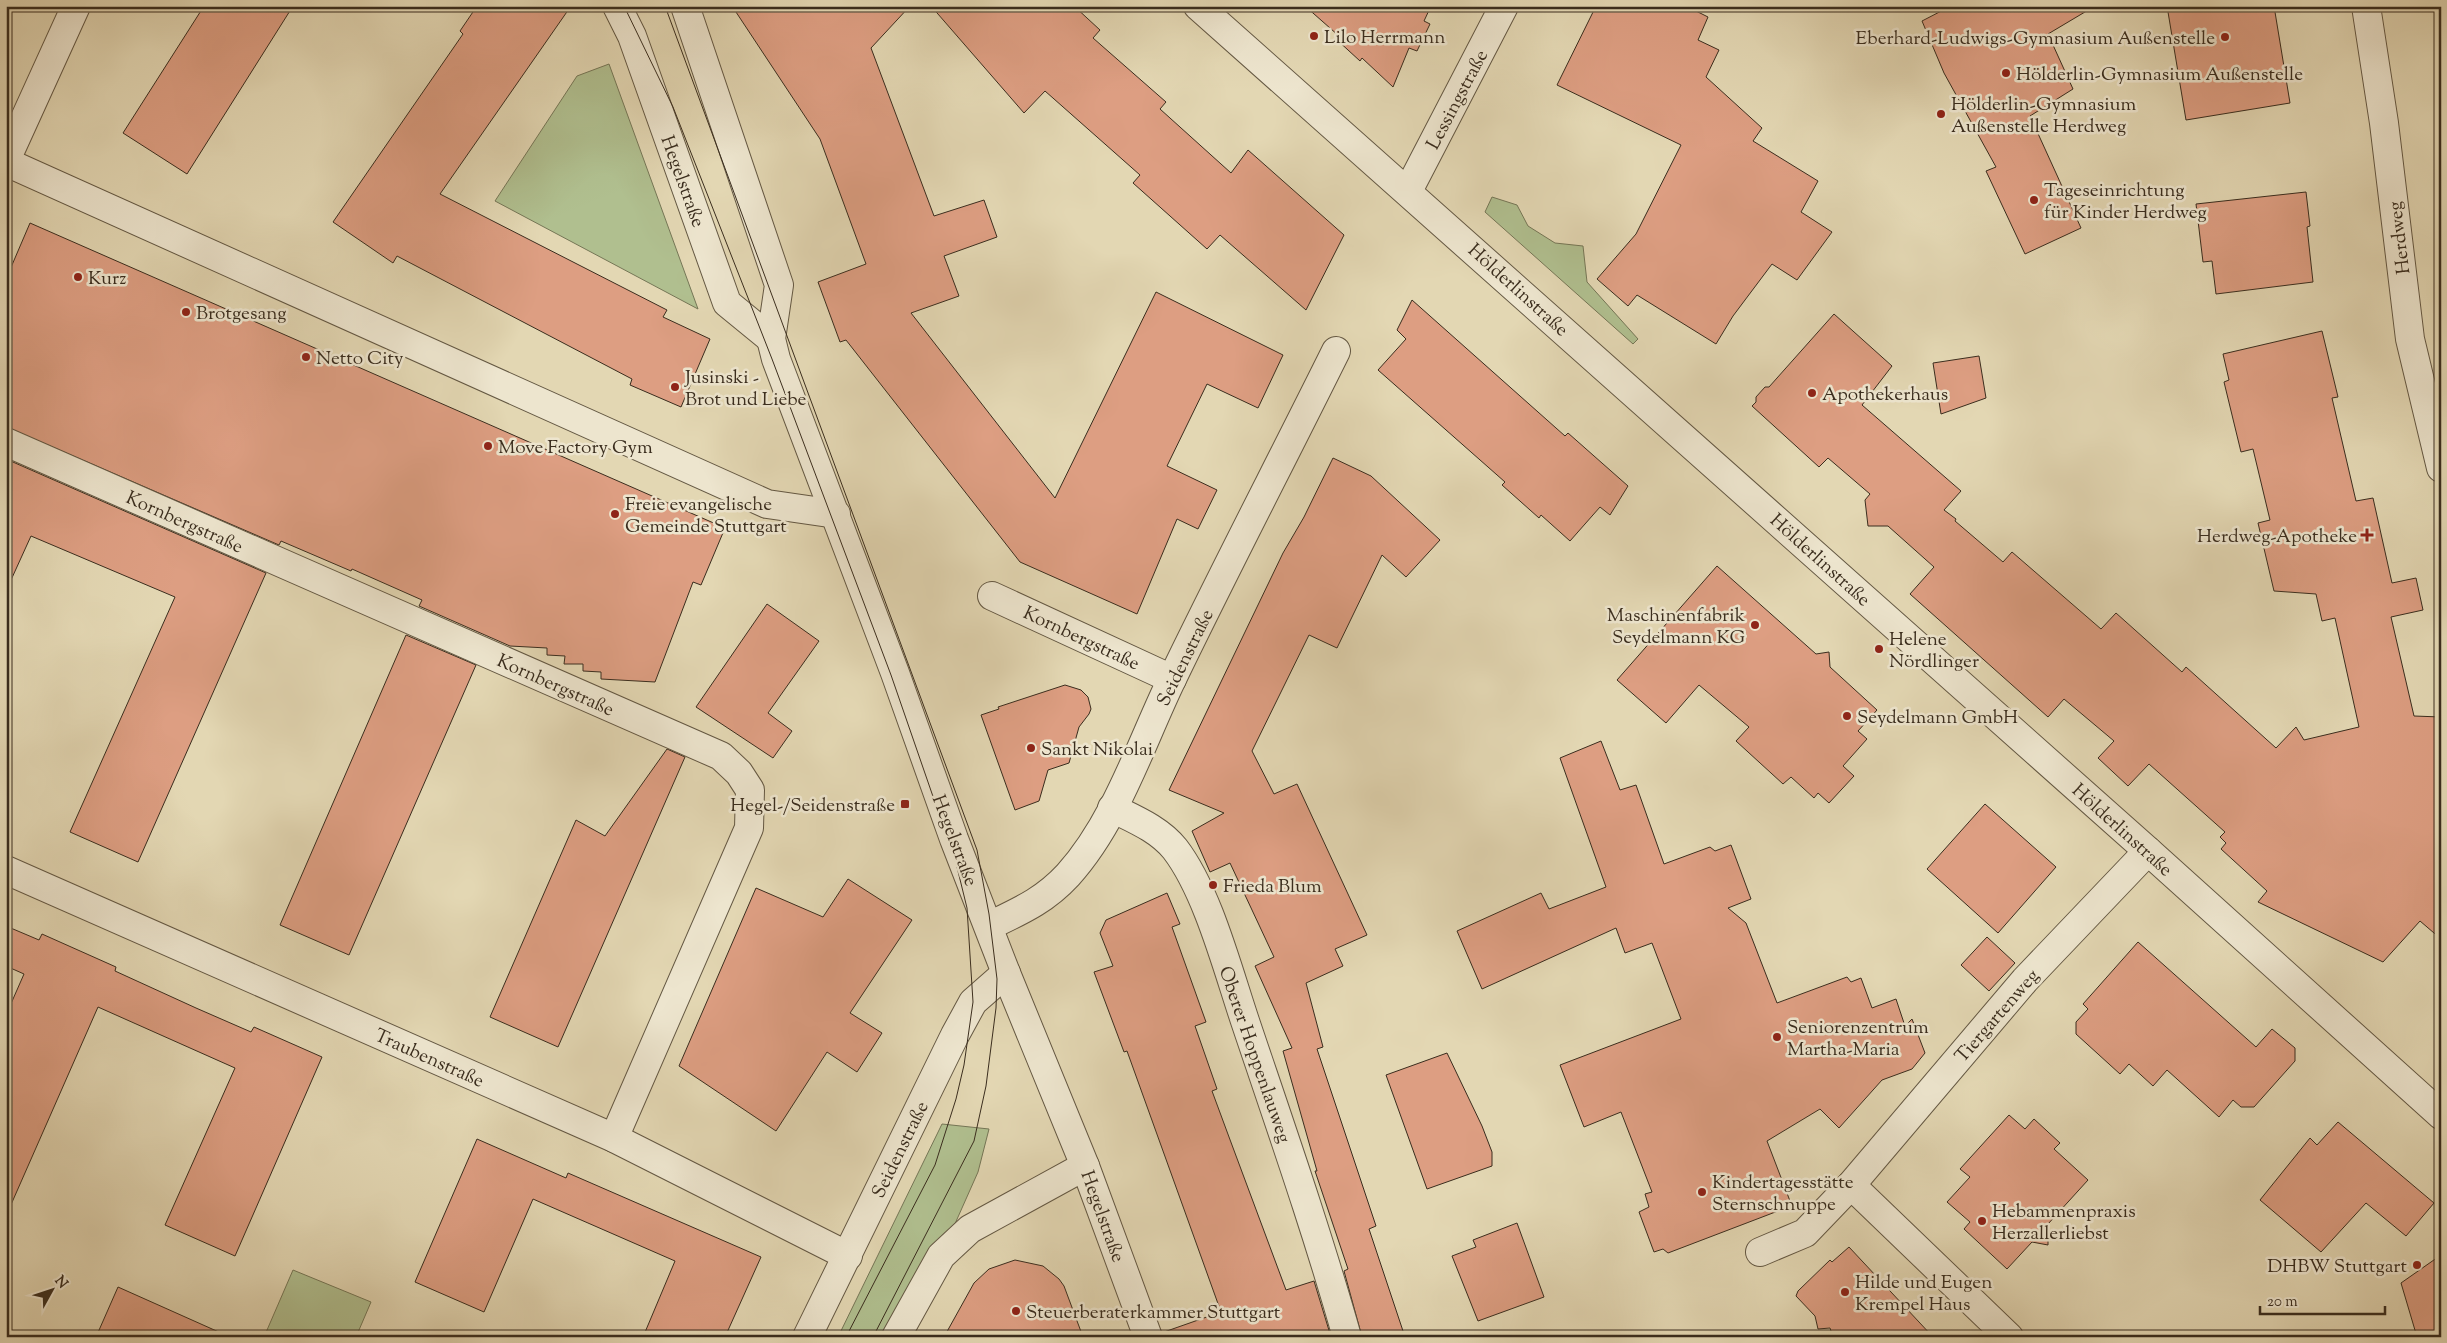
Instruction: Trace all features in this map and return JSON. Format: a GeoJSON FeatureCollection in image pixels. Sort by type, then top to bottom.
{"type":"FeatureCollection","features":[{"type":"Feature","properties":{"kind":"street"},"geometry":{"type":"LineString","coordinates":[[76,6],[6,161],[767,504],[836,514]]}},
{"type":"Feature","properties":{"kind":"street","name":"Hegelstraße"},"geometry":{"type":"LineString","coordinates":[[617,6],[632,36],[728,303],[771,339]]}},
{"type":"Feature","properties":{"kind":"street","name":"Hegelstraße"},"geometry":{"type":"LineString","coordinates":[[685,6],[779,285],[771,339],[776,359],[836,514],[954,839],[1006,973],[1085,1166],[1148,1337]]}},
{"type":"Feature","properties":{"kind":"street","name":"Hölderlinstraße"},"geometry":{"type":"LineString","coordinates":[[1198,6],[2148,851],[2441,1115]]}},
{"type":"Feature","properties":{"kind":"street","name":"Lessingstraße"},"geometry":{"type":"LineString","coordinates":[[1408,191],[1504,6]]}},
{"type":"Feature","properties":{"kind":"street","name":"Herdweg"},"geometry":{"type":"LineString","coordinates":[[2366,6],[2384,123],[2410,339],[2441,468]]}},
{"type":"Feature","properties":{"kind":"street","name":"Seidenstraße"},"geometry":{"type":"LineString","coordinates":[[989,926],[1036,904],[1067,876],[1088,850],[1112,808],[1172,679],[1336,351]]}},
{"type":"Feature","properties":{"kind":"street","name":"Kornbergstraße"},"geometry":{"type":"LineString","coordinates":[[6,442],[721,756],[739,773],[750,790],[749,828],[614,1138]]}},
{"type":"Feature","properties":{"kind":"street","name":"Kornbergstraße"},"geometry":{"type":"LineString","coordinates":[[992,596],[1172,679]]}},
{"type":"Feature","properties":{"kind":"street","name":"Oberer Hoppenlauweg"},"geometry":{"type":"LineString","coordinates":[[1112,808],[1151,827],[1174,848],[1192,877],[1218,940],[1321,1247],[1348,1337]]}},
{"type":"Feature","properties":{"kind":"street","name":"Tiergartenweg"},"geometry":{"type":"LineString","coordinates":[[1760,1252],[1805,1233],[1851,1186],[2025,980],[2148,851]]}},
{"type":"Feature","properties":{"kind":"street","name":"Traubenstraße"},"geometry":{"type":"LineString","coordinates":[[6,870],[614,1138],[848,1256]]}},
{"type":"Feature","properties":{"kind":"street","name":"Seidenstraße"},"geometry":{"type":"LineString","coordinates":[[807,1337],[955,1034],[974,1002],[997,979],[1006,973]]}},
{"type":"Feature","properties":{"kind":"street"},"geometry":{"type":"LineString","coordinates":[[896,1337],[941,1256],[970,1229],[1085,1166]]}},
{"type":"Feature","properties":{"kind":"street"},"geometry":{"type":"LineString","coordinates":[[1851,1186],[2009,1337]]}},
{"type":"Feature","properties":{"kind":"green space"},"geometry":{"type":"Polygon","coordinates":[[[609,64],[698,309],[495,201],[577,76],[609,64]]]}},
{"type":"Feature","properties":{"kind":"green space"},"geometry":{"type":"Polygon","coordinates":[[[1492,197],[1517,205],[1528,226],[1555,243],[1583,246],[1587,282],[1638,339],[1633,344],[1485,212],[1492,197]]]}},
{"type":"Feature","properties":{"kind":"green space"},"geometry":{"type":"Polygon","coordinates":[[[942,1124],[989,1129],[978,1172],[950,1235],[894,1337],[838,1337],[942,1124]]]}},
{"type":"Feature","properties":{"kind":"green space"},"geometry":{"type":"Polygon","coordinates":[[[293,1270],[371,1302],[356,1337],[264,1337],[293,1270]]]}},
{"type":"Feature","properties":{"kind":"building"},"geometry":{"type":"Polygon","coordinates":[[[204,6],[293,6],[187,174],[123,133],[204,6]]]}},
{"type":"Feature","properties":{"kind":"building"},"geometry":{"type":"Polygon","coordinates":[[[477,6],[571,6],[440,194],[667,310],[663,317],[710,339],[681,407],[630,385],[632,379],[397,256],[393,263],[333,222],[463,34],[460,31],[477,6]]]}},
{"type":"Feature","properties":{"kind":"building"},"geometry":{"type":"Polygon","coordinates":[[[732,6],[910,6],[871,48],[934,216],[984,200],[997,237],[944,256],[959,296],[911,313],[1055,498],[1156,292],[1283,355],[1258,408],[1207,384],[1167,466],[1217,490],[1198,529],[1177,519],[1137,614],[1020,562],[846,340],[840,342],[818,282],[866,264],[820,139],[732,6]]]}},
{"type":"Feature","properties":{"kind":"building"},"geometry":{"type":"Polygon","coordinates":[[[931,6],[1074,6],[1100,30],[1093,38],[1166,102],[1160,109],[1231,173],[1248,150],[1344,235],[1306,310],[1220,235],[1207,249],[1133,183],[1140,175],[1045,91],[1024,113],[931,6]]]}},
{"type":"Feature","properties":{"kind":"building"},"geometry":{"type":"Polygon","coordinates":[[[1305,6],[1431,6],[1424,21],[1430,24],[1417,51],[1409,48],[1393,87],[1362,58],[1360,61],[1336,39],[1339,36],[1305,6]]]}},
{"type":"Feature","properties":{"kind":"building"},"geometry":{"type":"Polygon","coordinates":[[[1596,6],[1686,6],[1708,17],[1698,40],[1719,50],[1706,77],[1762,128],[1753,141],[1818,181],[1801,212],[1832,232],[1797,280],[1772,264],[1733,316],[1716,344],[1637,295],[1628,306],[1597,279],[1636,234],[1681,145],[1557,85],[1596,6]]]}},
{"type":"Feature","properties":{"kind":"building"},"geometry":{"type":"Polygon","coordinates":[[[1951,6],[2095,6],[2048,34],[2073,89],[2030,116],[2081,228],[2025,254],[1986,171],[1996,167],[1944,73],[1922,21],[1951,6]]]}},
{"type":"Feature","properties":{"kind":"building","name":"Eberhard-Ludwigs-Gymnasium Außenstelle"},"geometry":{"type":"Polygon","coordinates":[[[2167,6],[2274,6],[2290,103],[2186,120],[2167,6]]]}},
{"type":"Feature","properties":{"kind":"building"},"geometry":{"type":"Polygon","coordinates":[[[2306,192],[2310,226],[2307,227],[2313,282],[2216,294],[2212,261],[2203,262],[2196,204],[2306,192]]]}},
{"type":"Feature","properties":{"kind":"building"},"geometry":{"type":"Polygon","coordinates":[[[30,223],[725,528],[701,585],[693,582],[655,682],[601,679],[601,672],[583,671],[583,664],[564,664],[565,656],[547,655],[547,648],[510,646],[419,606],[422,600],[352,569],[351,571],[281,541],[279,545],[6,427],[6,279],[30,223]]]}},
{"type":"Feature","properties":{"kind":"building"},"geometry":{"type":"Polygon","coordinates":[[[1412,300],[1565,436],[1568,433],[1628,486],[1610,515],[1600,507],[1570,541],[1541,515],[1539,518],[1502,485],[1505,482],[1378,370],[1406,339],[1397,330],[1412,300]]]}},
{"type":"Feature","properties":{"kind":"building"},"geometry":{"type":"Polygon","coordinates":[[[1834,314],[1892,366],[1862,405],[1961,491],[1944,510],[1956,519],[1955,521],[2003,562],[2012,552],[2101,629],[2116,613],[2182,672],[2186,667],[2276,748],[2296,727],[2304,740],[2359,727],[2335,618],[2322,621],[2316,594],[2274,591],[2258,523],[2270,520],[2253,449],[2241,452],[2224,382],[2229,380],[2223,354],[2322,331],[2338,397],[2332,398],[2356,501],[2373,498],[2392,583],[2416,578],[2423,610],[2391,617],[2414,716],[2441,717],[2441,939],[2420,921],[2383,962],[2258,902],[2267,891],[2221,849],[2226,843],[2220,837],[2225,832],[2149,764],[2128,786],[2098,758],[2114,741],[2064,699],[2048,717],[1910,594],[1934,567],[1888,526],[1868,526],[1865,500],[1870,494],[1828,458],[1819,467],[1752,406],[1756,402],[1756,397],[1765,387],[1769,387],[1834,314]]]}},
{"type":"Feature","properties":{"kind":"building"},"geometry":{"type":"Polygon","coordinates":[[[1979,356],[1986,398],[1941,414],[1933,363],[1979,356]]]}},
{"type":"Feature","properties":{"kind":"building"},"geometry":{"type":"Polygon","coordinates":[[[1333,458],[1371,476],[1440,540],[1406,577],[1382,555],[1337,648],[1309,635],[1252,751],[1274,794],[1297,784],[1367,935],[1335,949],[1343,966],[1306,983],[1323,1047],[1317,1049],[1376,1226],[1369,1229],[1405,1337],[1362,1337],[1344,1271],[1348,1269],[1315,1171],[1317,1171],[1283,1051],[1292,1048],[1255,966],[1274,957],[1230,863],[1210,872],[1192,831],[1224,813],[1169,790],[1283,553],[1304,517],[1333,458]]]}},
{"type":"Feature","properties":{"kind":"building"},"geometry":{"type":"Polygon","coordinates":[[[6,459],[266,573],[138,862],[70,832],[175,597],[31,536],[6,591],[6,459]]]}},
{"type":"Feature","properties":{"kind":"building"},"geometry":{"type":"Polygon","coordinates":[[[1717,566],[1816,654],[1829,652],[1830,667],[1877,710],[1858,731],[1867,739],[1843,766],[1854,776],[1829,803],[1818,793],[1814,798],[1791,777],[1783,784],[1736,741],[1749,727],[1699,685],[1666,723],[1617,680],[1717,566]]]}},
{"type":"Feature","properties":{"kind":"building"},"geometry":{"type":"Polygon","coordinates":[[[767,604],[819,641],[768,713],[792,731],[773,758],[696,707],[767,604]]]}},
{"type":"Feature","properties":{"kind":"building"},"geometry":{"type":"Polygon","coordinates":[[[406,635],[476,665],[349,955],[280,925],[406,635]]]}},
{"type":"Feature","properties":{"kind":"building","name":"Sankt Nikolai"},"geometry":{"type":"Polygon","coordinates":[[[1065,685],[1081,690],[1088,697],[1091,709],[1089,714],[1079,727],[1069,763],[1048,770],[1039,801],[1015,810],[981,715],[999,709],[998,707],[1065,685]]]}},
{"type":"Feature","properties":{"kind":"building","name":"Seniorenzentrum Martha-Maria"},"geometry":{"type":"Polygon","coordinates":[[[1601,741],[1620,790],[1636,785],[1664,864],[1710,847],[1715,851],[1731,845],[1751,899],[1728,908],[1746,923],[1777,1003],[1847,977],[1851,982],[1861,978],[1872,1008],[1896,999],[1905,1026],[1912,1019],[1925,1053],[1912,1069],[1882,1080],[1839,1128],[1820,1109],[1767,1141],[1790,1201],[1779,1205],[1778,1211],[1668,1253],[1663,1249],[1654,1252],[1639,1212],[1649,1207],[1645,1194],[1652,1192],[1621,1112],[1584,1127],[1560,1065],[1681,1019],[1652,943],[1625,953],[1616,928],[1482,989],[1457,931],[1541,893],[1549,909],[1606,887],[1560,758],[1601,741]]]}},
{"type":"Feature","properties":{"kind":"building"},"geometry":{"type":"Polygon","coordinates":[[[667,749],[685,757],[558,1047],[490,1017],[576,820],[605,836],[667,749]]]}},
{"type":"Feature","properties":{"kind":"building"},"geometry":{"type":"Polygon","coordinates":[[[1985,804],[2056,867],[1998,933],[1927,869],[1985,804]]]}},
{"type":"Feature","properties":{"kind":"building"},"geometry":{"type":"Polygon","coordinates":[[[848,879],[912,920],[850,1013],[882,1033],[857,1072],[827,1052],[776,1131],[679,1066],[756,888],[823,917],[848,879]]]}},
{"type":"Feature","properties":{"kind":"building"},"geometry":{"type":"Polygon","coordinates":[[[1167,893],[1180,924],[1172,927],[1206,1022],[1195,1026],[1217,1089],[1212,1091],[1286,1290],[1314,1281],[1331,1337],[1164,1337],[1164,1332],[1221,1312],[1127,1051],[1124,1052],[1094,972],[1113,966],[1100,933],[1106,920],[1167,893]]]}},
{"type":"Feature","properties":{"kind":"building"},"geometry":{"type":"Polygon","coordinates":[[[6,926],[39,940],[42,934],[116,967],[115,971],[196,1008],[251,1032],[254,1027],[322,1057],[235,1256],[165,1225],[235,1068],[98,1007],[6,1216],[6,1015],[24,974],[6,966],[6,926]]]}},
{"type":"Feature","properties":{"kind":"building"},"geometry":{"type":"Polygon","coordinates":[[[1987,937],[2015,963],[1989,991],[1961,965],[1987,937]]]}},
{"type":"Feature","properties":{"kind":"building"},"geometry":{"type":"Polygon","coordinates":[[[2138,942],[2256,1047],[2272,1029],[2295,1048],[2295,1061],[2254,1107],[2241,1107],[2233,1100],[2219,1117],[2167,1070],[2153,1086],[2129,1064],[2120,1074],[2076,1034],[2076,1022],[2088,1009],[2083,1004],[2138,942]]]}},
{"type":"Feature","properties":{"kind":"building"},"geometry":{"type":"Polygon","coordinates":[[[1447,1053],[1482,1126],[1492,1152],[1492,1166],[1427,1189],[1386,1075],[1447,1053]]]}},
{"type":"Feature","properties":{"kind":"building"},"geometry":{"type":"Polygon","coordinates":[[[2009,1115],[2025,1129],[2034,1119],[2060,1143],[2054,1149],[2088,1180],[2048,1224],[2048,1245],[2032,1242],[2007,1269],[1964,1229],[1970,1222],[1947,1202],[1970,1177],[1960,1169],[2009,1115]]]}},
{"type":"Feature","properties":{"kind":"building"},"geometry":{"type":"Polygon","coordinates":[[[2338,1122],[2434,1203],[2406,1236],[2366,1203],[2321,1252],[2260,1200],[2310,1138],[2317,1145],[2338,1122]]]}},
{"type":"Feature","properties":{"kind":"building"},"geometry":{"type":"Polygon","coordinates":[[[477,1139],[566,1178],[568,1173],[761,1257],[725,1337],[643,1337],[675,1261],[533,1199],[484,1312],[415,1282],[477,1139]]]}},
{"type":"Feature","properties":{"kind":"building"},"geometry":{"type":"Polygon","coordinates":[[[1517,1223],[1544,1297],[1478,1321],[1452,1256],[1476,1247],[1473,1240],[1517,1223]]]}},
{"type":"Feature","properties":{"kind":"building","name":"Hilde und Eugen Krempel Haus"},"geometry":{"type":"Polygon","coordinates":[[[1849,1247],[1933,1337],[1833,1337],[1830,1328],[1818,1329],[1815,1316],[1796,1296],[1798,1291],[1830,1260],[1832,1262],[1849,1247]]]}},
{"type":"Feature","properties":{"kind":"building"},"geometry":{"type":"Polygon","coordinates":[[[2441,1255],[2441,1337],[2417,1337],[2401,1283],[2441,1255]]]}},
{"type":"Feature","properties":{"kind":"building","name":"Steuerberaterkammer Stuttgart"},"geometry":{"type":"Polygon","coordinates":[[[1015,1260],[1043,1266],[1059,1279],[1064,1286],[1083,1337],[944,1337],[974,1283],[989,1269],[1015,1260]]]}},
{"type":"Feature","properties":{"kind":"building"},"geometry":{"type":"Polygon","coordinates":[[[118,1287],[230,1337],[96,1337],[118,1287]]]}},
{"type":"Feature","properties":{"kind":"tram line"},"geometry":{"type":"LineString","coordinates":[[624,6],[673,107],[772,359],[891,675],[956,863],[967,908],[973,1002],[964,1065],[956,1099],[935,1165],[846,1337]]}},
{"type":"Feature","properties":{"kind":"tram line"},"geometry":{"type":"LineString","coordinates":[[665,6],[977,850],[989,914],[997,979],[996,1008],[986,1086],[974,1141],[873,1337]]}},
{"type":"Feature","properties":{"kind":"place","name":"Lilo Herrmann"},"geometry":{"type":"Point","coordinates":[1314,36]}},
{"type":"Feature","properties":{"kind":"place","name":"Eberhard-Ludwigs-Gymnasium Außenstelle"},"geometry":{"type":"Point","coordinates":[2225,37]}},
{"type":"Feature","properties":{"kind":"place","name":"Hölderlin-Gymnasium Außenstelle"},"geometry":{"type":"Point","coordinates":[2006,73]}},
{"type":"Feature","properties":{"kind":"place","name":"Hölderlin-Gymnasium Außenstelle Herdweg"},"geometry":{"type":"Point","coordinates":[1941,114]}},
{"type":"Feature","properties":{"kind":"place","name":"Tageseinrichtung für Kinder Herdweg"},"geometry":{"type":"Point","coordinates":[2034,200]}},
{"type":"Feature","properties":{"kind":"place","name":"Kurz"},"geometry":{"type":"Point","coordinates":[78,277]}},
{"type":"Feature","properties":{"kind":"place","name":"Brotgesang"},"geometry":{"type":"Point","coordinates":[186,312]}},
{"type":"Feature","properties":{"kind":"place","name":"Netto City"},"geometry":{"type":"Point","coordinates":[306,357]}},
{"type":"Feature","properties":{"kind":"place","name":"Jusinski - Brot und Liebe"},"geometry":{"type":"Point","coordinates":[675,387]}},
{"type":"Feature","properties":{"kind":"place","name":"Apothekerhaus"},"geometry":{"type":"Point","coordinates":[1812,393]}},
{"type":"Feature","properties":{"kind":"place","name":"Move Factory Gym"},"geometry":{"type":"Point","coordinates":[488,446]}},
{"type":"Feature","properties":{"kind":"place","name":"Freie evangelische Gemeinde Stuttgart"},"geometry":{"type":"Point","coordinates":[615,514]}},
{"type":"Feature","properties":{"kind":"place","name":"Herdweg-Apotheke"},"geometry":{"type":"Point","coordinates":[2367,535]}},
{"type":"Feature","properties":{"kind":"place","name":"Maschinenfabrik Seydelmann KG"},"geometry":{"type":"Point","coordinates":[1755,625]}},
{"type":"Feature","properties":{"kind":"place","name":"Helene Nördlinger"},"geometry":{"type":"Point","coordinates":[1879,649]}},
{"type":"Feature","properties":{"kind":"place","name":"Seydelmann GmbH"},"geometry":{"type":"Point","coordinates":[1847,716]}},
{"type":"Feature","properties":{"kind":"place","name":"Sankt Nikolai"},"geometry":{"type":"Point","coordinates":[1031,748]}},
{"type":"Feature","properties":{"kind":"place","name":"Hegel-/Seidenstraße"},"geometry":{"type":"Point","coordinates":[905,804]}},
{"type":"Feature","properties":{"kind":"place","name":"Frieda Blum"},"geometry":{"type":"Point","coordinates":[1213,885]}},
{"type":"Feature","properties":{"kind":"place","name":"Seniorenzentrum Martha-Maria"},"geometry":{"type":"Point","coordinates":[1777,1037]}},
{"type":"Feature","properties":{"kind":"place","name":"Kindertagesstätte Sternschnuppe"},"geometry":{"type":"Point","coordinates":[1702,1192]}},
{"type":"Feature","properties":{"kind":"place","name":"Hebammenpraxis Herzallerliebst"},"geometry":{"type":"Point","coordinates":[1982,1221]}},
{"type":"Feature","properties":{"kind":"place","name":"DHBW Stuttgart"},"geometry":{"type":"Point","coordinates":[2417,1265]}},
{"type":"Feature","properties":{"kind":"place","name":"Hilde und Eugen Krempel Haus"},"geometry":{"type":"Point","coordinates":[1845,1292]}},
{"type":"Feature","properties":{"kind":"place","name":"Steuerberaterkammer Stuttgart"},"geometry":{"type":"Point","coordinates":[1016,1311]}}]}
